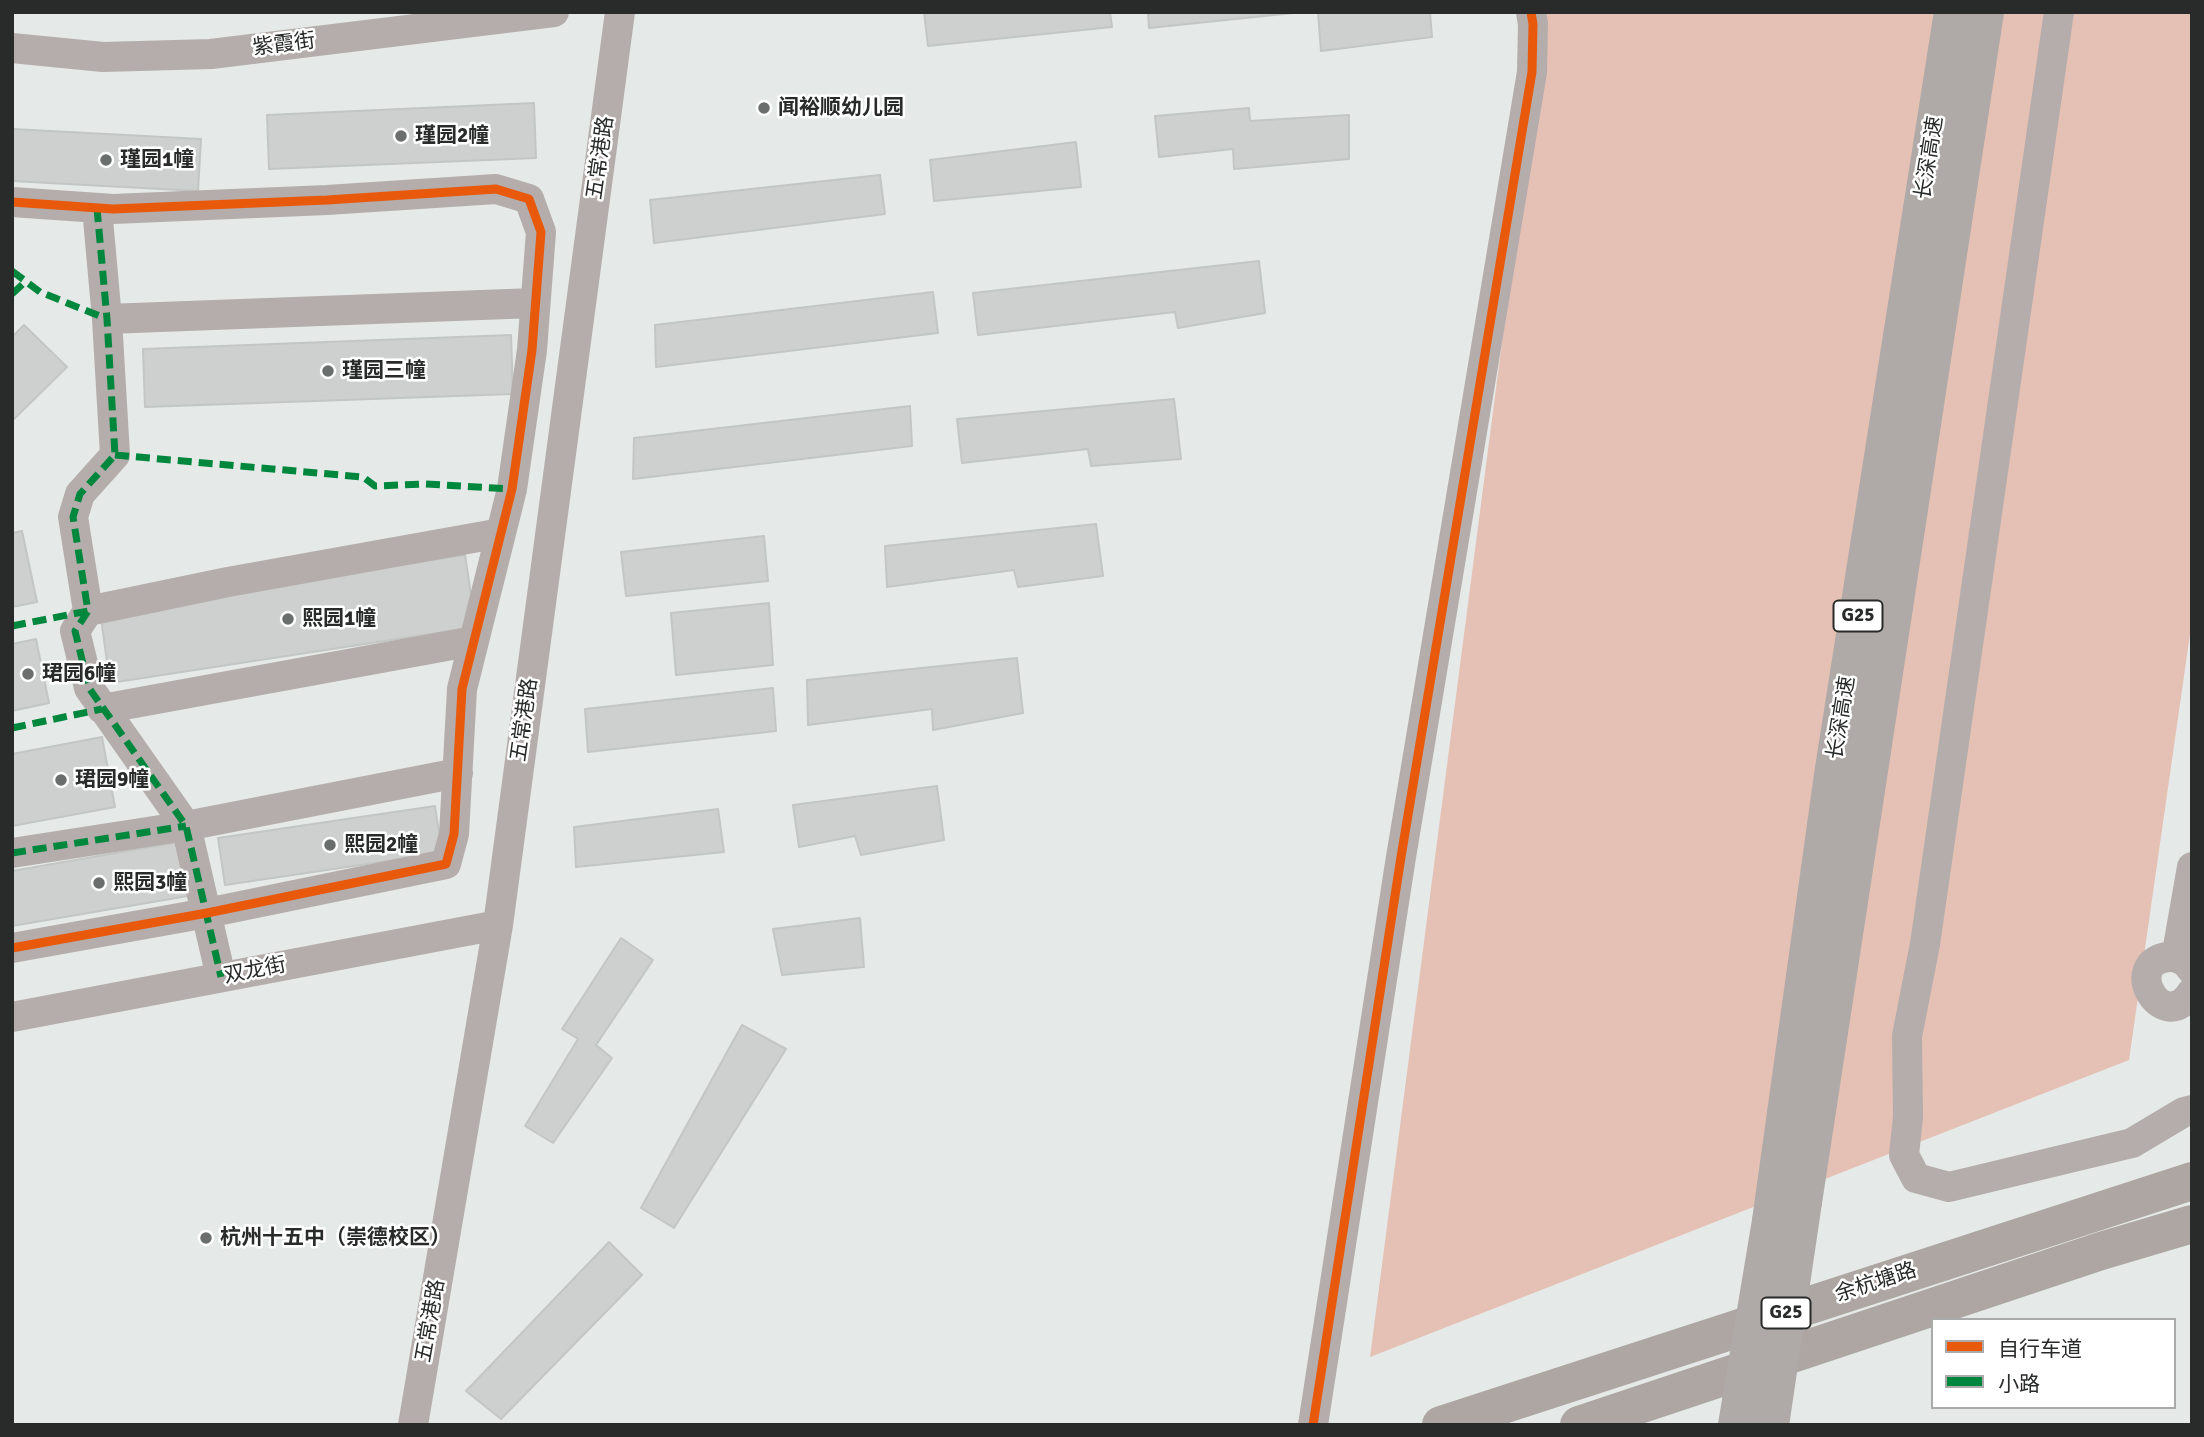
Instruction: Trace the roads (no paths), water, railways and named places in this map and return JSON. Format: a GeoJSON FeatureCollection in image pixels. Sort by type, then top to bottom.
{"type":"FeatureCollection","features":[{"type":"Feature","properties":{"kind":"highway","name":"长深高速"},"geometry":{"type":"LineString","coordinates":[[1770,1425],[1787,1212],[1833,775],[1953,12]]}},
{"type":"Feature","properties":{"kind":"highway","name":"长深高速"},"geometry":{"type":"LineString","coordinates":[[1737,1425],[1787,1212],[1985,12]]}},
{"type":"Feature","properties":{"kind":"main road","name":"余杭塘路"},"geometry":{"type":"LineString","coordinates":[[1441,1425],[2192,1181]]}},
{"type":"Feature","properties":{"kind":"main road","name":"余杭塘路"},"geometry":{"type":"LineString","coordinates":[[1579,1425],[2075,1260],[2192,1224]]}},
{"type":"Feature","properties":{"kind":"street","name":"紫霞街"},"geometry":{"type":"LineString","coordinates":[[12,48],[103,57],[211,54],[554,12]]}},
{"type":"Feature","properties":{"kind":"street","name":"五常港路"},"geometry":{"type":"LineString","coordinates":[[413,1425],[498,925],[621,12]]}},
{"type":"Feature","properties":{"kind":"street"},"geometry":{"type":"LineString","coordinates":[[1313,1425],[1401,857],[1532,72],[1531,12]]}},
{"type":"Feature","properties":{"kind":"street"},"geometry":{"type":"LineString","coordinates":[[2059,12],[1925,944],[1907,1036],[1908,1117],[1903,1155],[1916,1178],[1949,1187],[2132,1143],[2184,1112],[2192,1110]]}},
{"type":"Feature","properties":{"kind":"street"},"geometry":{"type":"LineString","coordinates":[[12,202],[97,208],[327,200],[496,189],[529,199],[541,232],[531,350],[512,489],[462,689],[454,835],[446,864],[206,913],[12,948]]}},
{"type":"Feature","properties":{"kind":"street"},"geometry":{"type":"LineString","coordinates":[[97,208],[115,455],[80,494],[73,517],[88,611],[75,631],[89,688],[186,826],[221,977]]}},
{"type":"Feature","properties":{"kind":"street"},"geometry":{"type":"LineString","coordinates":[[107,319],[535,303]]}},
{"type":"Feature","properties":{"kind":"street"},"geometry":{"type":"LineString","coordinates":[[512,489],[556,491]]}},
{"type":"Feature","properties":{"kind":"street"},"geometry":{"type":"LineString","coordinates":[[88,611],[228,582],[500,533]]}},
{"type":"Feature","properties":{"kind":"street"},"geometry":{"type":"LineString","coordinates":[[102,709],[474,641]]}},
{"type":"Feature","properties":{"kind":"street"},"geometry":{"type":"LineString","coordinates":[[12,853],[186,826],[458,773]]}},
{"type":"Feature","properties":{"kind":"street"},"geometry":{"type":"LineString","coordinates":[[2192,867],[2184,964],[2160,959],[2148,971],[2147,987],[2150,995],[2163,1004],[2171,1005],[2186,1000],[2192,992]]}},
{"type":"Feature","properties":{"kind":"street","name":"双龙街"},"geometry":{"type":"LineString","coordinates":[[12,1017],[498,925]]}},
{"type":"Feature","properties":{"kind":"place","name":"闻裕顺幼儿园"},"geometry":{"type":"Point","coordinates":[764,108]}},
{"type":"Feature","properties":{"kind":"place","name":"瑾园2幢"},"geometry":{"type":"Point","coordinates":[401,136]}},
{"type":"Feature","properties":{"kind":"place","name":"瑾园1幢"},"geometry":{"type":"Point","coordinates":[106,160]}},
{"type":"Feature","properties":{"kind":"place","name":"瑾园三幢"},"geometry":{"type":"Point","coordinates":[328,371]}},
{"type":"Feature","properties":{"kind":"place","name":"熙园1幢"},"geometry":{"type":"Point","coordinates":[288,619]}},
{"type":"Feature","properties":{"kind":"place","name":"珺园6幢"},"geometry":{"type":"Point","coordinates":[28,674]}},
{"type":"Feature","properties":{"kind":"place","name":"珺园9幢"},"geometry":{"type":"Point","coordinates":[61,780]}},
{"type":"Feature","properties":{"kind":"place","name":"熙园2幢"},"geometry":{"type":"Point","coordinates":[330,845]}},
{"type":"Feature","properties":{"kind":"place","name":"熙园3幢"},"geometry":{"type":"Point","coordinates":[99,883]}},
{"type":"Feature","properties":{"kind":"place","name":"杭州十五中（崇德校区）"},"geometry":{"type":"Point","coordinates":[206,1238]}}]}
